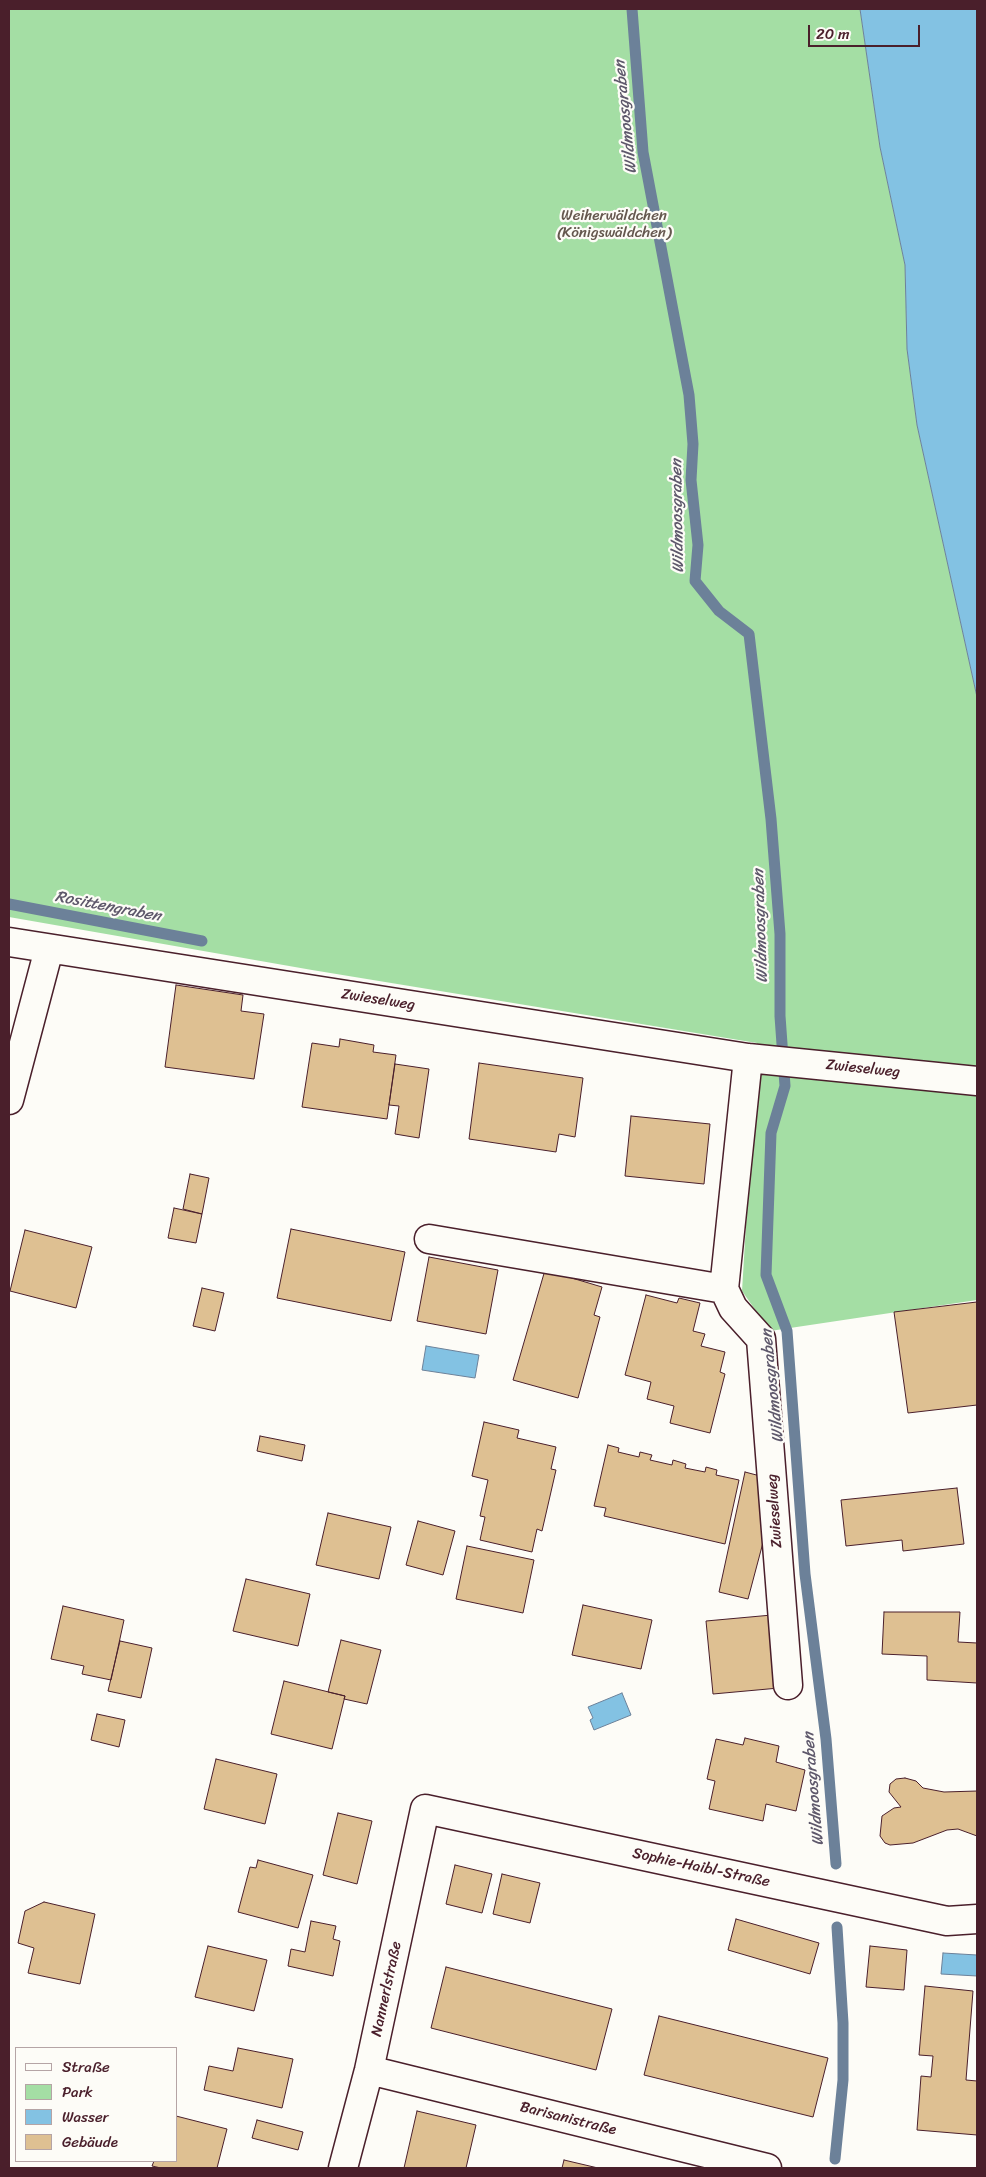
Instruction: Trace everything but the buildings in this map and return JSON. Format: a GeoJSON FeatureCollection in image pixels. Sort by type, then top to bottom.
{"type":"FeatureCollection","features":[{"type":"Feature","properties":{"kind":"street","name":"Zwieselweg"},"geometry":{"type":"LineString","coordinates":[[9,942],[758,1059],[977,1081]]}},
{"type":"Feature","properties":{"kind":"street"},"geometry":{"type":"LineString","coordinates":[[9,1100],[49,949]]}},
{"type":"Feature","properties":{"kind":"street"},"geometry":{"type":"LineString","coordinates":[[428,1239],[724,1289],[758,1059]]}},
{"type":"Feature","properties":{"kind":"street","name":"Zwieselweg"},"geometry":{"type":"LineString","coordinates":[[724,1289],[733,1308],[761,1339],[788,1685]]}},
{"type":"Feature","properties":{"kind":"street","name":"Sophie-Haibl-Straße"},"geometry":{"type":"LineString","coordinates":[[425,1809],[948,1921],[977,1919]]}},
{"type":"Feature","properties":{"kind":"street","name":"Nannerlstraße"},"geometry":{"type":"LineString","coordinates":[[343,2168],[369,2070],[425,1809]]}},
{"type":"Feature","properties":{"kind":"street","name":"Barisanistraße"},"geometry":{"type":"LineString","coordinates":[[369,2070],[767,2168]]}},
{"type":"Feature","properties":{"kind":"green space","name":"Weiherwäldchen (Königswäldchen)"},"geometry":{"type":"Polygon","coordinates":[[[9,9],[860,9],[880,147],[905,265],[907,349],[917,425],[977,697],[977,1300],[770,1331],[742,1291],[757,1043],[312,970],[9,917],[9,9]]]}},
{"type":"Feature","properties":{"kind":"water"},"geometry":{"type":"Polygon","coordinates":[[[860,9],[977,9],[977,697],[917,425],[907,349],[905,265],[880,147],[860,9]]]}},
{"type":"Feature","properties":{"kind":"water"},"geometry":{"type":"Polygon","coordinates":[[[426,1346],[479,1355],[475,1378],[422,1370],[426,1346]]]}},
{"type":"Feature","properties":{"kind":"water"},"geometry":{"type":"Polygon","coordinates":[[[622,1693],[631,1715],[594,1730],[590,1720],[593,1718],[588,1707],[622,1693]]]}},
{"type":"Feature","properties":{"kind":"water"},"geometry":{"type":"Polygon","coordinates":[[[943,1953],[977,1955],[977,1976],[941,1974],[943,1953]]]}},
{"type":"Feature","properties":{"kind":"waterway","name":"Wildmoosgraben"},"geometry":{"type":"LineString","coordinates":[[632,9],[643,152],[689,395],[693,444],[691,480],[698,545],[695,581],[719,611],[749,634],[771,819],[780,934],[780,1016],[785,1086],[771,1133],[766,1275],[787,1331],[805,1574],[826,1739],[836,1864]]}},
{"type":"Feature","properties":{"kind":"waterway","name":"Rosittengraben"},"geometry":{"type":"LineString","coordinates":[[9,904],[202,941]]}},
{"type":"Feature","properties":{"kind":"waterway","name":"Wildmoosgraben"},"geometry":{"type":"LineString","coordinates":[[835,2159],[843,2080],[843,2023],[837,1927]]}}]}
